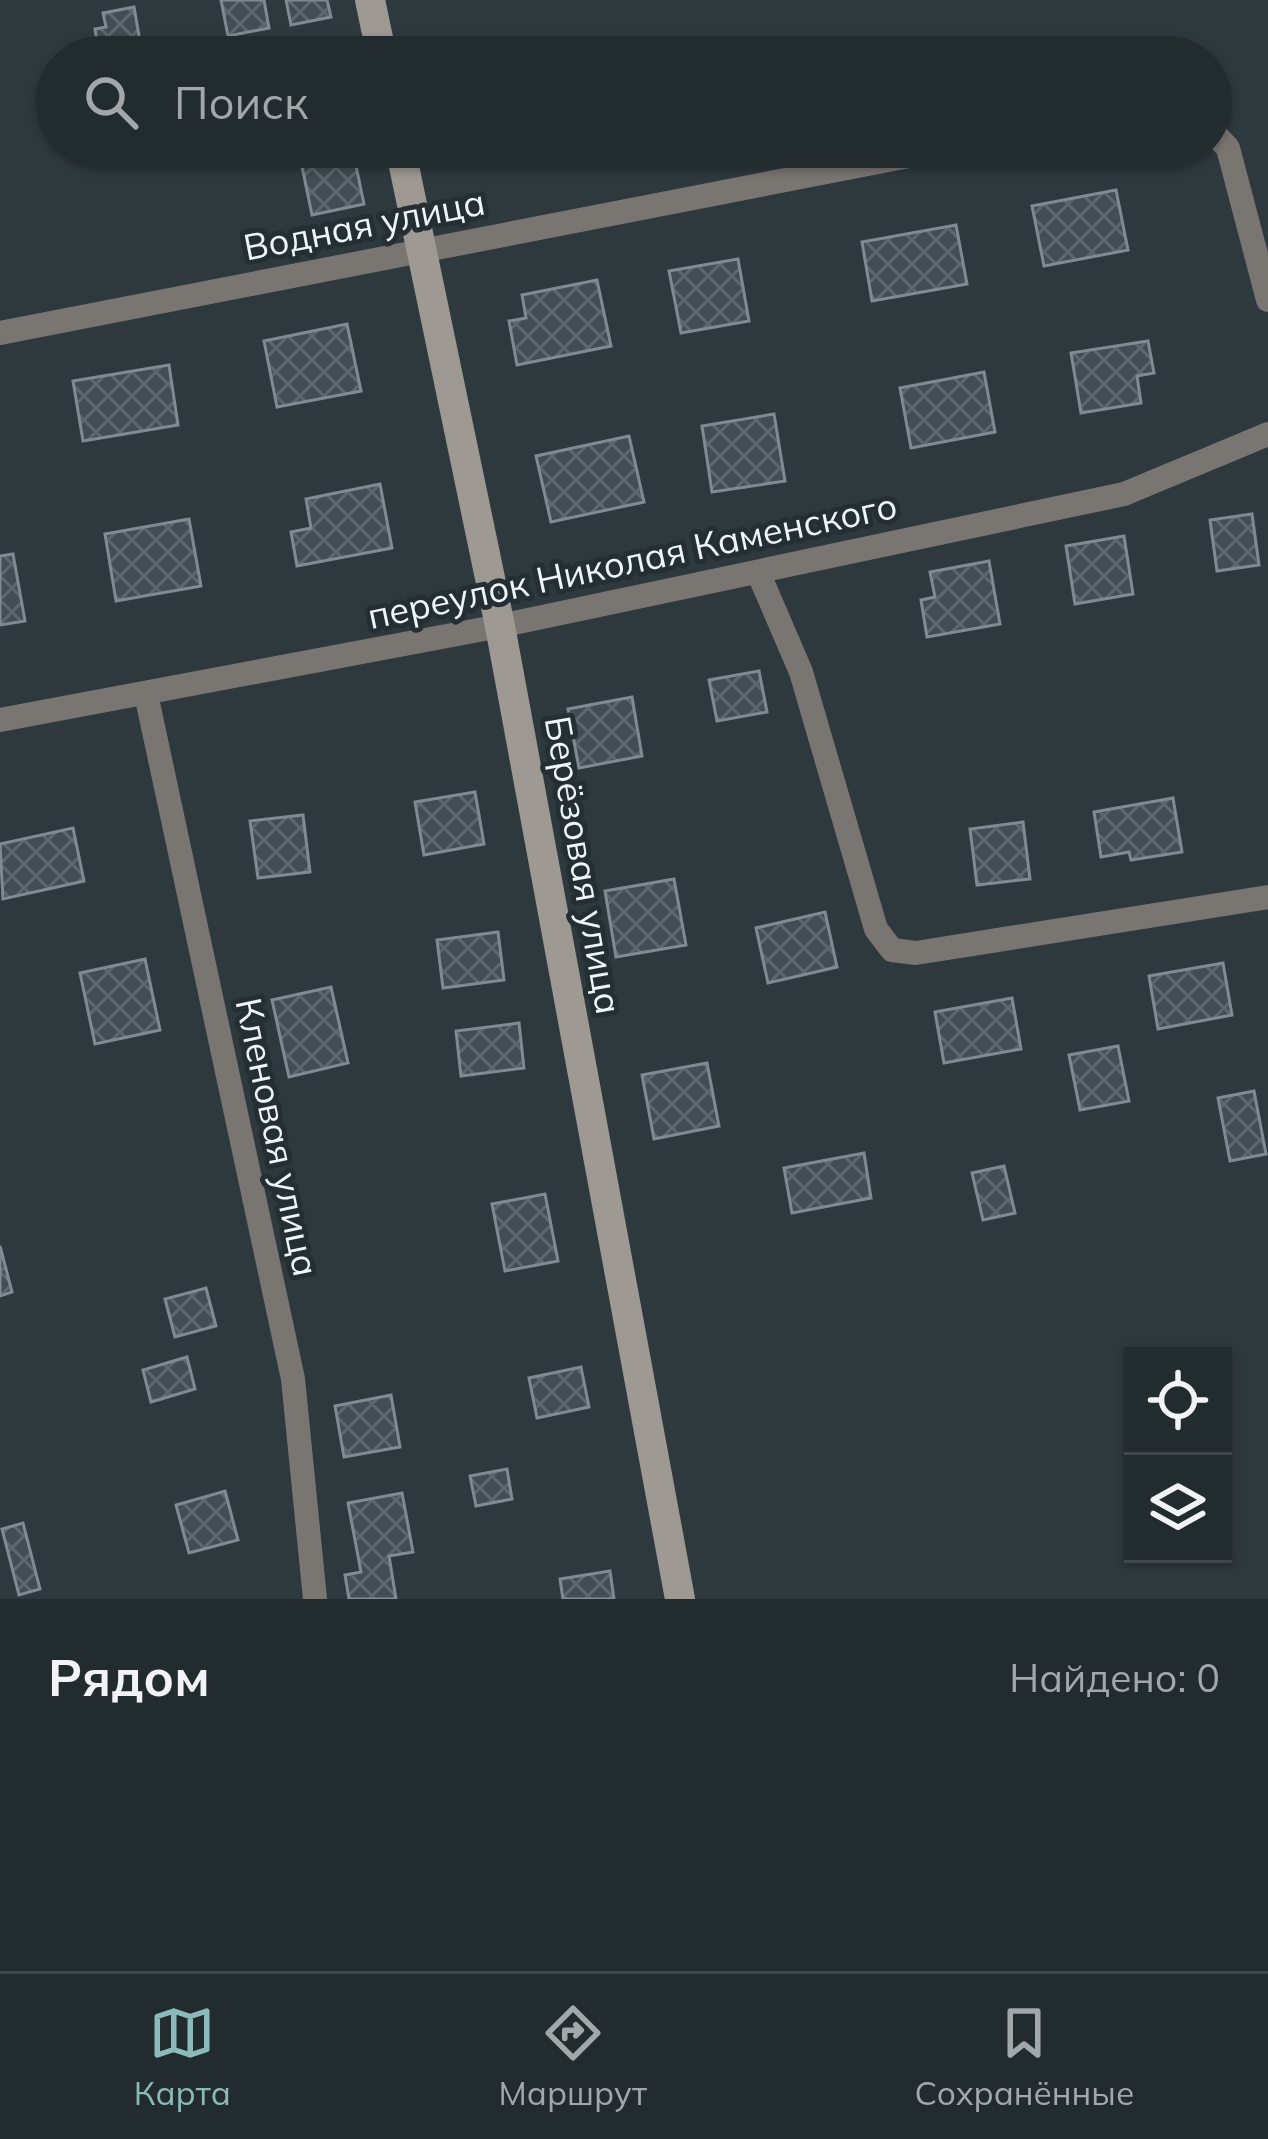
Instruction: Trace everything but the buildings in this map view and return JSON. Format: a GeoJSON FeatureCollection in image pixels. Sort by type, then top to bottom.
{"type":"FeatureCollection","features":[{"type":"Feature","properties":{"kind":"main road"},"geometry":{"type":"LineString","coordinates":[[370,0],[378,36]]}},
{"type":"Feature","properties":{"kind":"main road","name":"Берёзовая улица"},"geometry":{"type":"LineString","coordinates":[[404,168],[500,626],[680,1599]]}},
{"type":"Feature","properties":{"kind":"street"},"geometry":{"type":"LineString","coordinates":[[1232,163],[1268,300]]}},
{"type":"Feature","properties":{"kind":"street","name":"Водная улица"},"geometry":{"type":"LineString","coordinates":[[0,333],[845,168]]}},
{"type":"Feature","properties":{"kind":"street","name":"переулок Николая Каменского"},"geometry":{"type":"LineString","coordinates":[[0,720],[500,626],[1124,494],[1268,434]]}},
{"type":"Feature","properties":{"kind":"street"},"geometry":{"type":"LineString","coordinates":[[758,572],[801,672],[875,929],[892,950],[916,953],[1268,897]]}},
{"type":"Feature","properties":{"kind":"street","name":"Кленовая улица"},"geometry":{"type":"LineString","coordinates":[[146,694],[293,1378],[315,1599]]}}]}
